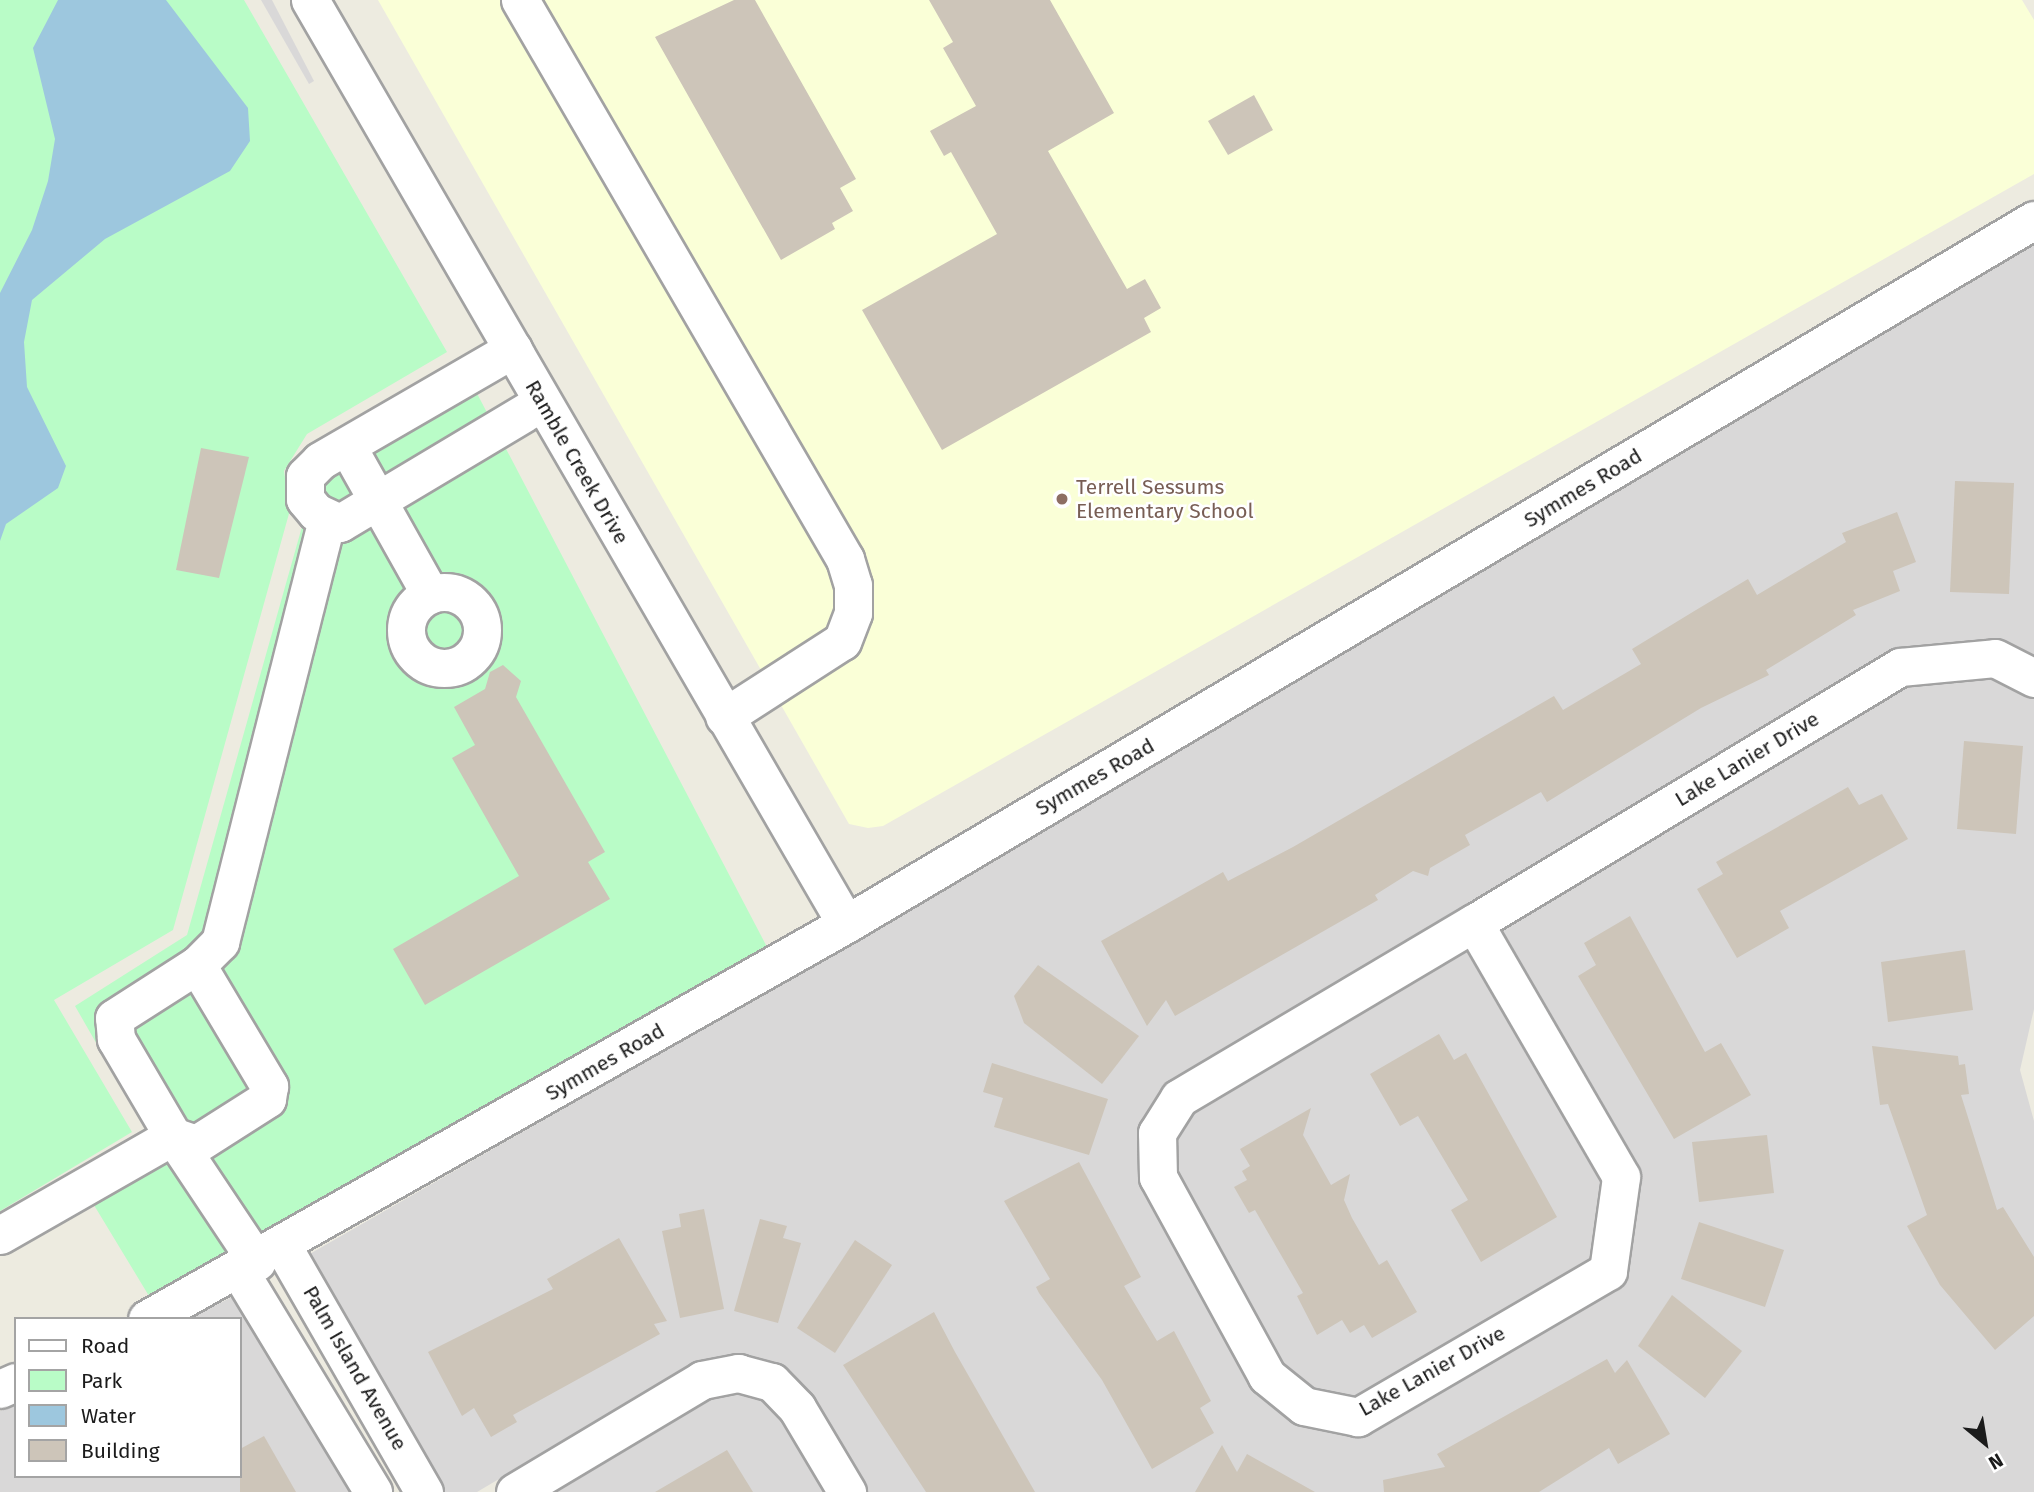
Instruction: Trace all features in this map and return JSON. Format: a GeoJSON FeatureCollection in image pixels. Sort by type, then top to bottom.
{"type":"FeatureCollection","features":[{"type":"Feature","properties":{"kind":"street"},"geometry":{"type":"LineString","coordinates":[[520,0],[845,559],[853,585],[853,613],[842,641],[724,717]]}},
{"type":"Feature","properties":{"kind":"street","name":"Ramble Creek Drive"},"geometry":{"type":"LineString","coordinates":[[320,4],[542,402],[845,924]]}},
{"type":"Feature","properties":{"kind":"street","name":"Symmes Road"},"geometry":{"type":"LineString","coordinates":[[151,1317],[260,1260],[845,924],[2034,220]]}},
{"type":"Feature","properties":{"kind":"street"},"geometry":{"type":"LineString","coordinates":[[513,349],[347,446],[305,476],[305,499],[327,517],[340,523],[542,402]]}},
{"type":"Feature","properties":{"kind":"street"},"geometry":{"type":"LineString","coordinates":[[347,446],[430,594]]}},
{"type":"Feature","properties":{"kind":"street"},"geometry":{"type":"LineString","coordinates":[[327,517],[220,942],[197,965],[114,1018],[116,1039],[173,1136],[260,1260],[347,1448],[373,1492]]}},
{"type":"Feature","properties":{"kind":"street","name":"Lake Lanier Drive"},"geometry":{"type":"LineString","coordinates":[[1474,923],[1620,1177],[1608,1271],[1358,1417],[1304,1406],[1267,1376],[1158,1177],[1157,1133],[1180,1098],[1900,667],[1995,658],[2034,678]]}},
{"type":"Feature","properties":{"kind":"street"},"geometry":{"type":"LineString","coordinates":[[0,1235],[173,1136],[196,1144],[267,1099],[269,1086],[197,965]]}},
{"type":"Feature","properties":{"kind":"street","name":"Palm Island Avenue"},"geometry":{"type":"LineString","coordinates":[[260,1260],[388,1422],[424,1492]]}},
{"type":"Feature","properties":{"kind":"street"},"geometry":{"type":"LineString","coordinates":[[515,1492],[702,1380],[738,1373],[772,1382],[797,1408],[846,1492]]}},
{"type":"Feature","properties":{"kind":"street"},"geometry":{"type":"LineString","coordinates":[[347,1448],[388,1422]]}},
{"type":"Feature","properties":{"kind":"shaded area"},"geometry":{"type":"Polygon","coordinates":[[[261,0],[272,0],[314,81],[309,84],[261,0]]]}},
{"type":"Feature","properties":{"kind":"shaded area","name":"Terrell Sessums Elementary School"},"geometry":{"type":"Polygon","coordinates":[[[378,0],[2022,0],[2034,20],[2034,174],[883,826],[868,828],[849,824],[378,0]]]}},
{"type":"Feature","properties":{"kind":"shaded area"},"geometry":{"type":"Polygon","coordinates":[[[2034,245],[2034,658],[1992,640],[1890,651],[1170,1082],[1140,1132],[1303,1424],[1367,1433],[1618,1288],[1626,1276],[1638,1182],[1499,931],[1906,685],[1994,677],[2034,698],[2034,1009],[2020,1070],[2034,1121],[2034,1492],[866,1492],[809,1396],[734,1355],[698,1361],[477,1492],[442,1492],[308,1255],[841,949],[1798,378],[2034,245]]]}},
{"type":"Feature","properties":{"kind":"shaded area"},"geometry":{"type":"Polygon","coordinates":[[[1470,949],[1602,1180],[1592,1259],[1353,1397],[1310,1389],[1280,1364],[1176,1174],[1175,1140],[1192,1113],[1470,949]]]}},
{"type":"Feature","properties":{"kind":"shaded area"},"geometry":{"type":"Polygon","coordinates":[[[234,1296],[353,1492],[0,1492],[0,1411],[14,1404],[14,1478],[242,1478],[242,1317],[192,1317],[234,1296]]]}},
{"type":"Feature","properties":{"kind":"shaded area"},"geometry":{"type":"Polygon","coordinates":[[[739,1392],[764,1399],[784,1419],[827,1492],[552,1492],[710,1397],[739,1392]]]}},
{"type":"Feature","properties":{"kind":"green space"},"geometry":{"type":"Polygon","coordinates":[[[0,0],[244,0],[447,352],[307,434],[284,471],[290,510],[173,930],[54,1000],[132,1132],[0,1211],[0,0]]]}},
{"type":"Feature","properties":{"kind":"green space"},"geometry":{"type":"Polygon","coordinates":[[[460,361],[767,947],[149,1296],[80,1182],[146,1139],[146,1130],[75,1006],[187,935],[305,516],[300,476],[460,361]]]}},
{"type":"Feature","properties":{"kind":"water"},"geometry":{"type":"Polygon","coordinates":[[[58,0],[166,0],[248,108],[250,141],[230,171],[105,239],[32,300],[24,342],[27,387],[66,466],[58,488],[6,524],[0,541],[0,293],[32,230],[48,181],[55,139],[33,48],[58,0]]]}},
{"type":"Feature","properties":{"kind":"building"},"geometry":{"type":"Polygon","coordinates":[[[734,0],[755,0],[856,179],[840,188],[853,211],[832,223],[835,229],[781,260],[655,37],[734,0]]]}},
{"type":"Feature","properties":{"kind":"building"},"geometry":{"type":"Polygon","coordinates":[[[929,0],[1050,0],[1114,113],[1048,151],[1127,289],[1145,279],[1161,308],[1144,318],[1151,332],[942,450],[862,310],[997,234],[951,152],[944,156],[930,131],[976,106],[943,48],[953,42],[929,0]]]}},
{"type":"Feature","properties":{"kind":"building"},"geometry":{"type":"Polygon","coordinates":[[[1254,95],[1273,130],[1228,155],[1208,121],[1254,95]]]}},
{"type":"Feature","properties":{"kind":"building"},"geometry":{"type":"Polygon","coordinates":[[[201,448],[249,457],[219,578],[176,570],[201,448]]]}},
{"type":"Feature","properties":{"kind":"building"},"geometry":{"type":"Polygon","coordinates":[[[1955,481],[2014,483],[2009,594],[1950,592],[1955,481]]]}},
{"type":"Feature","properties":{"kind":"building"},"geometry":{"type":"Polygon","coordinates":[[[1897,512],[1916,562],[1893,571],[1900,591],[1853,610],[1856,615],[1766,670],[1769,675],[1701,708],[1547,802],[1541,792],[1465,835],[1470,845],[1430,868],[1428,876],[1413,871],[1375,895],[1378,900],[1175,1016],[1166,1000],[1147,1026],[1101,941],[1223,872],[1228,881],[1293,847],[1554,696],[1563,710],[1641,664],[1632,649],[1748,579],[1757,595],[1846,542],[1842,533],[1897,512]]]}},
{"type":"Feature","properties":{"kind":"building"},"geometry":{"type":"Polygon","coordinates":[[[503,665],[521,681],[516,697],[605,852],[588,862],[610,899],[425,1005],[393,949],[519,876],[452,758],[475,745],[454,707],[485,689],[490,672],[503,665]]]}},
{"type":"Feature","properties":{"kind":"building"},"geometry":{"type":"Polygon","coordinates":[[[1964,741],[2023,746],[2016,834],[1957,829],[1964,741]]]}},
{"type":"Feature","properties":{"kind":"building"},"geometry":{"type":"Polygon","coordinates":[[[1848,787],[1859,805],[1882,794],[1908,839],[1780,911],[1789,928],[1737,958],[1697,889],[1723,874],[1716,862],[1848,787]]]}},
{"type":"Feature","properties":{"kind":"building"},"geometry":{"type":"Polygon","coordinates":[[[1630,916],[1705,1052],[1721,1043],[1751,1095],[1674,1139],[1578,976],[1596,965],[1584,943],[1630,916]]]}},
{"type":"Feature","properties":{"kind":"building"},"geometry":{"type":"Polygon","coordinates":[[[1965,950],[1973,1010],[1888,1022],[1881,962],[1965,950]]]}},
{"type":"Feature","properties":{"kind":"building"},"geometry":{"type":"Polygon","coordinates":[[[1038,965],[1139,1036],[1102,1084],[1024,1023],[1014,996],[1038,965]]]}},
{"type":"Feature","properties":{"kind":"building"},"geometry":{"type":"Polygon","coordinates":[[[1439,1034],[1454,1060],[1466,1053],[1557,1217],[1481,1262],[1451,1210],[1468,1200],[1418,1116],[1400,1126],[1370,1074],[1439,1034]]]}},
{"type":"Feature","properties":{"kind":"building"},"geometry":{"type":"Polygon","coordinates":[[[1872,1046],[1958,1056],[1959,1065],[1965,1064],[1969,1094],[1961,1095],[1997,1210],[2003,1207],[2034,1257],[2034,1316],[1995,1350],[1940,1285],[1907,1226],[1927,1215],[1888,1104],[1880,1105],[1872,1046]]]}},
{"type":"Feature","properties":{"kind":"building"},"geometry":{"type":"Polygon","coordinates":[[[992,1063],[1108,1099],[1089,1155],[994,1127],[1003,1098],[983,1092],[992,1063]]]}},
{"type":"Feature","properties":{"kind":"building"},"geometry":{"type":"Polygon","coordinates":[[[1311,1108],[1303,1135],[1331,1185],[1350,1174],[1344,1200],[1352,1218],[1379,1265],[1387,1260],[1417,1312],[1372,1338],[1364,1325],[1350,1333],[1342,1320],[1317,1335],[1297,1296],[1303,1293],[1255,1210],[1249,1213],[1234,1187],[1247,1180],[1242,1171],[1250,1166],[1240,1149],[1311,1108]]]}},
{"type":"Feature","properties":{"kind":"building"},"geometry":{"type":"Polygon","coordinates":[[[1767,1135],[1774,1193],[1699,1202],[1692,1142],[1767,1135]]]}},
{"type":"Feature","properties":{"kind":"building"},"geometry":{"type":"Polygon","coordinates":[[[1079,1162],[1141,1277],[1124,1286],[1157,1341],[1174,1331],[1211,1401],[1200,1408],[1214,1433],[1152,1469],[1102,1380],[1039,1293],[1036,1287],[1050,1279],[1004,1201],[1079,1162]]]}},
{"type":"Feature","properties":{"kind":"building"},"geometry":{"type":"Polygon","coordinates":[[[704,1209],[724,1309],[680,1318],[662,1231],[681,1227],[679,1214],[704,1209]]]}},
{"type":"Feature","properties":{"kind":"building"},"geometry":{"type":"Polygon","coordinates":[[[760,1219],[787,1226],[783,1238],[801,1243],[778,1323],[734,1311],[760,1219]]]}},
{"type":"Feature","properties":{"kind":"building"},"geometry":{"type":"Polygon","coordinates":[[[1699,1222],[1784,1250],[1765,1307],[1681,1279],[1699,1222]]]}},
{"type":"Feature","properties":{"kind":"building"},"geometry":{"type":"Polygon","coordinates":[[[619,1238],[667,1321],[654,1324],[660,1334],[513,1415],[517,1422],[491,1437],[474,1408],[462,1416],[428,1352],[553,1289],[547,1279],[619,1238]]]}},
{"type":"Feature","properties":{"kind":"building"},"geometry":{"type":"Polygon","coordinates":[[[855,1240],[892,1265],[835,1353],[797,1328],[855,1240]]]}},
{"type":"Feature","properties":{"kind":"building"},"geometry":{"type":"Polygon","coordinates":[[[1672,1295],[1742,1351],[1705,1398],[1638,1346],[1672,1295]]]}},
{"type":"Feature","properties":{"kind":"building"},"geometry":{"type":"Polygon","coordinates":[[[934,1312],[1035,1492],[926,1492],[843,1365],[934,1312]]]}},
{"type":"Feature","properties":{"kind":"building"},"geometry":{"type":"Polygon","coordinates":[[[1607,1359],[1615,1373],[1627,1360],[1670,1434],[1618,1464],[1609,1448],[1539,1492],[1384,1492],[1383,1480],[1445,1467],[1437,1454],[1607,1359]]]}},
{"type":"Feature","properties":{"kind":"building"},"geometry":{"type":"Polygon","coordinates":[[[264,1436],[296,1492],[240,1492],[242,1448],[264,1436]]]}},
{"type":"Feature","properties":{"kind":"building"},"geometry":{"type":"Polygon","coordinates":[[[1222,1445],[1237,1472],[1247,1454],[1315,1492],[1195,1492],[1222,1445]]]}},
{"type":"Feature","properties":{"kind":"building"},"geometry":{"type":"Polygon","coordinates":[[[727,1450],[753,1492],[655,1492],[727,1450]]]}},
{"type":"Feature","properties":{"kind":"place","name":"Terrell Sessums Elementary School"},"geometry":{"type":"Point","coordinates":[1062,499]}}]}
